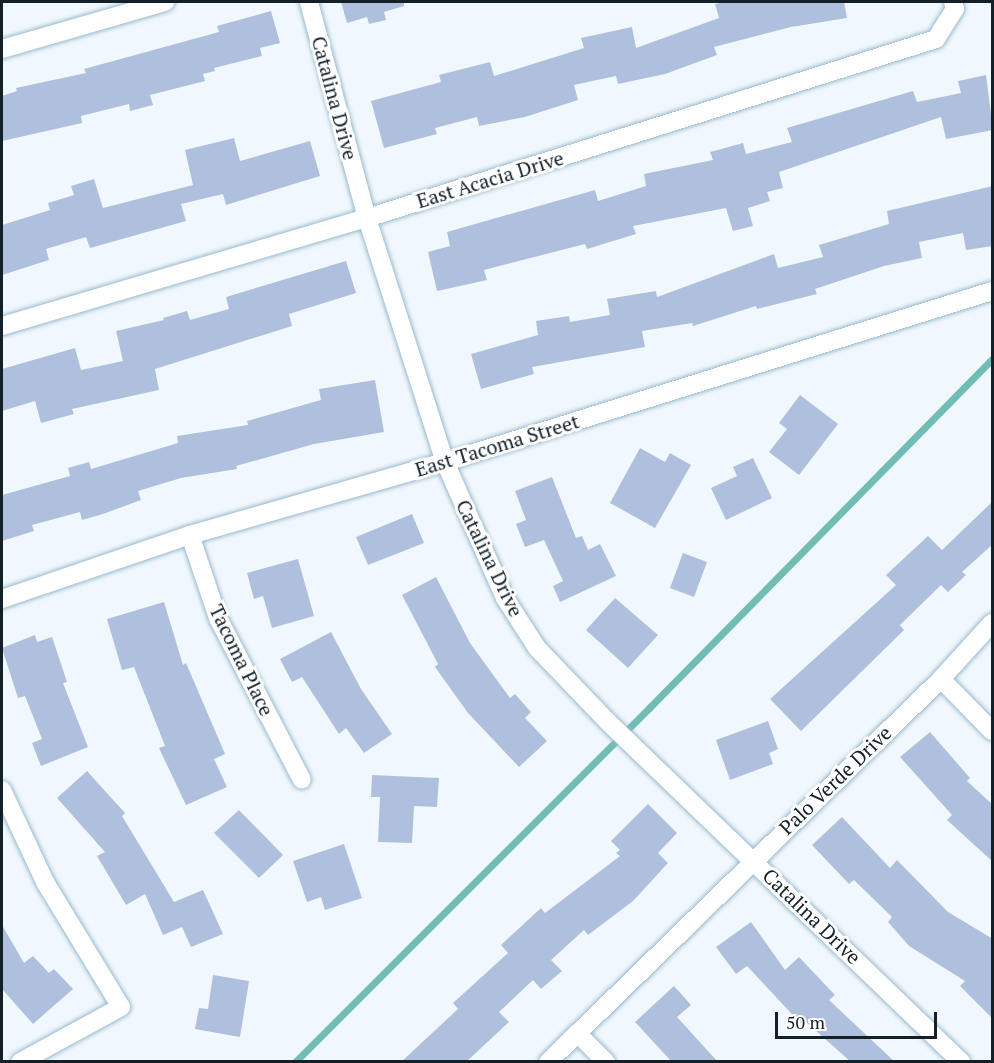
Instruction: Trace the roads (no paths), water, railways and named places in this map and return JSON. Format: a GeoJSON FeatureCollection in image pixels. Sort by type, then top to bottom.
{"type":"FeatureCollection","features":[{"type":"Feature","properties":{"kind":"street"},"geometry":{"type":"LineString","coordinates":[[2,49],[165,2]]}},
{"type":"Feature","properties":{"kind":"street","name":"Catalina Drive"},"geometry":{"type":"LineString","coordinates":[[309,2],[367,218],[445,462],[505,598],[537,648],[607,721],[754,858],[961,1062]]}},
{"type":"Feature","properties":{"kind":"street","name":"East Acacia Drive"},"geometry":{"type":"LineString","coordinates":[[2,326],[367,218],[936,39],[955,9],[953,2]]}},
{"type":"Feature","properties":{"kind":"street","name":"East Tacoma Street"},"geometry":{"type":"LineString","coordinates":[[2,599],[190,536],[445,462],[993,291]]}},
{"type":"Feature","properties":{"kind":"street","name":"Tacoma Place"},"geometry":{"type":"LineString","coordinates":[[190,536],[218,618],[302,780]]}},
{"type":"Feature","properties":{"kind":"street","name":"Palo Verde Drive"},"geometry":{"type":"LineString","coordinates":[[548,1062],[754,858],[940,679],[993,623]]}},
{"type":"Feature","properties":{"kind":"street"},"geometry":{"type":"LineString","coordinates":[[940,679],[993,730]]}},
{"type":"Feature","properties":{"kind":"street"},"geometry":{"type":"LineString","coordinates":[[2,790],[45,882],[121,1007],[20,1062]]}},
{"type":"Feature","properties":{"kind":"street"},"geometry":{"type":"LineString","coordinates":[[577,1033],[606,1062]]}},
{"type":"Feature","properties":{"kind":"waterway"},"geometry":{"type":"LineString","coordinates":[[295,1062],[649,708],[992,359]]}}]}
